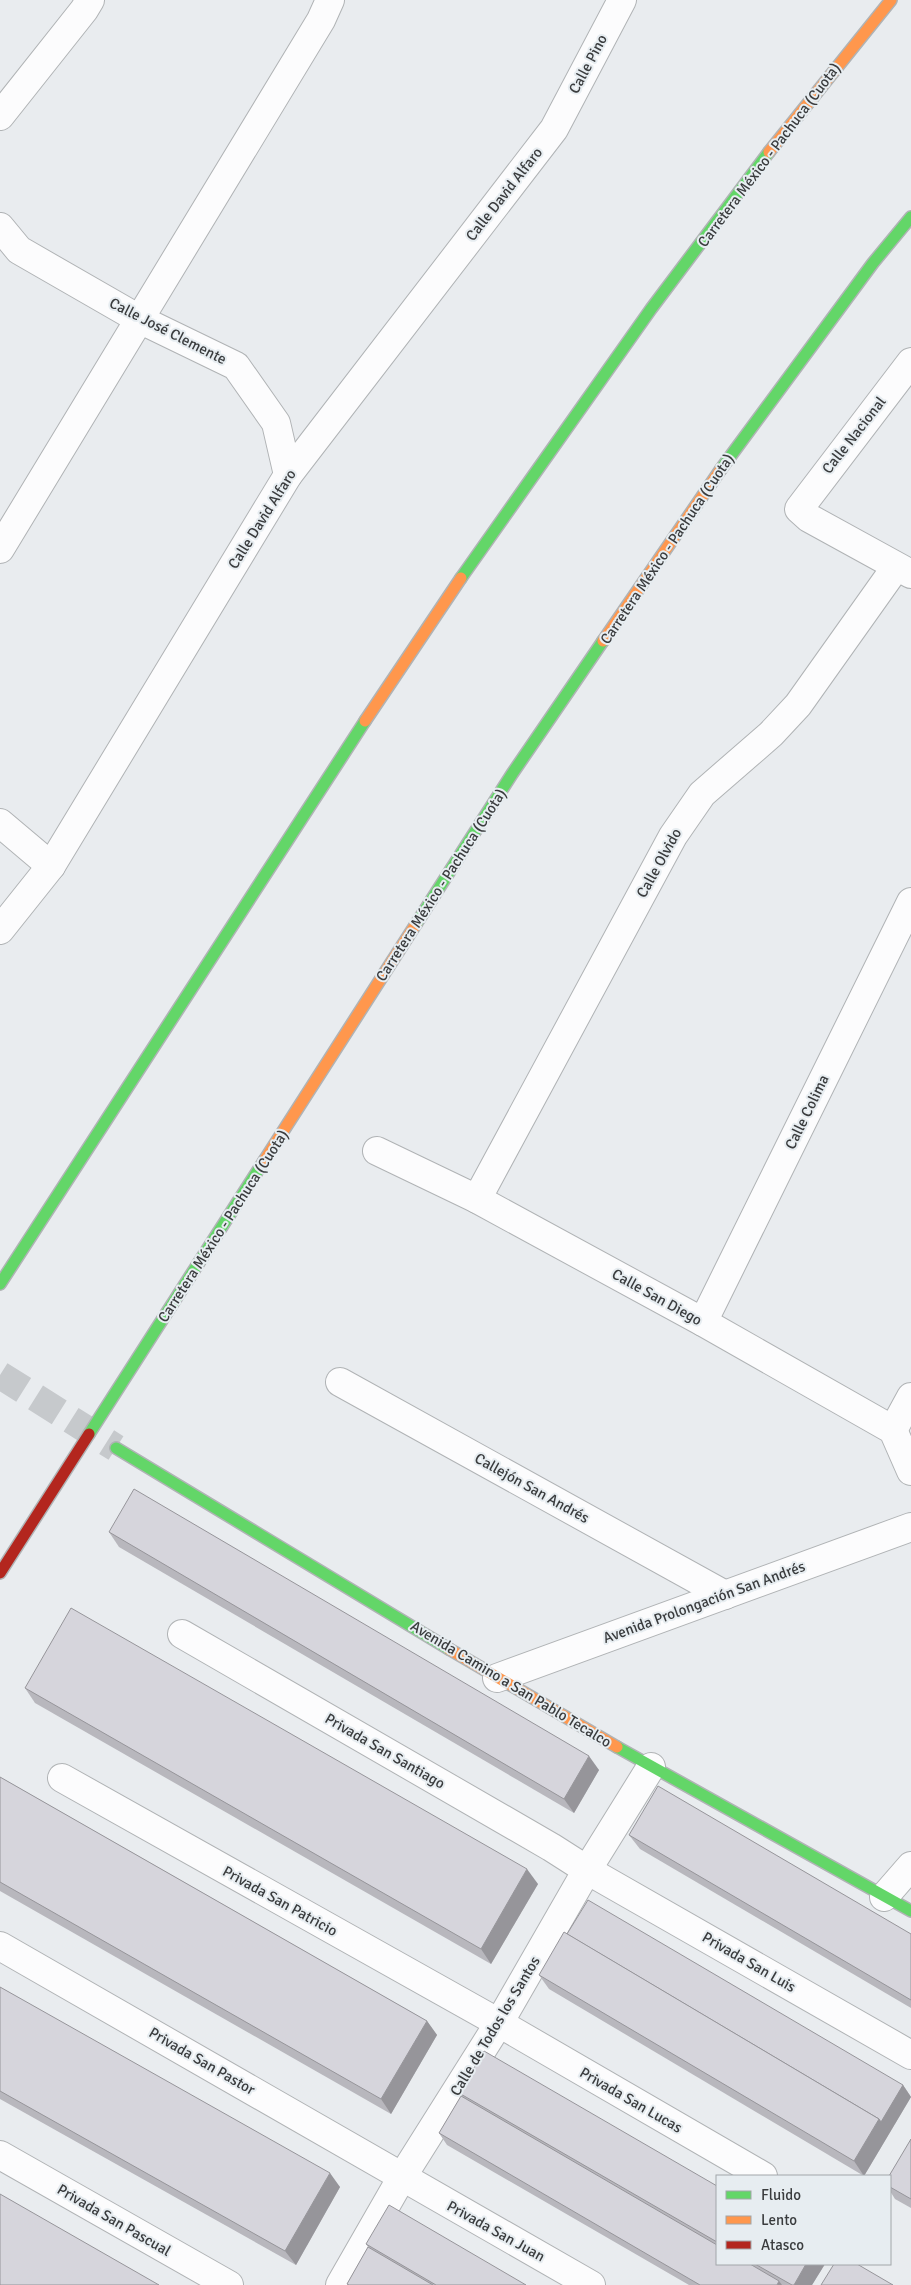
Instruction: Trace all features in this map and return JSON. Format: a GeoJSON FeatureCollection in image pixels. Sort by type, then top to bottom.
{"type":"FeatureCollection","features":[{"type":"Feature","properties":{"kind":"main road","name":"Carretera México - Pachuca (Cuota)"},"geometry":{"type":"LineString","coordinates":[[0,1284],[312,801],[485,542],[663,294],[757,170],[891,0]]}},
{"type":"Feature","properties":{"kind":"main road","name":"Carretera México - Pachuca (Cuota)"},"geometry":{"type":"LineString","coordinates":[[0,1573],[512,774],[735,449],[873,263],[911,217]]}},
{"type":"Feature","properties":{"kind":"main road","name":"Avenida Camino a San Pablo Tecalco"},"geometry":{"type":"LineString","coordinates":[[116,1448],[497,1678],[651,1767],[911,1912]]}},
{"type":"Feature","properties":{"kind":"street"},"geometry":{"type":"LineString","coordinates":[[0,116],[90,0]]}},
{"type":"Feature","properties":{"kind":"street","name":"Calle Pino"},"geometry":{"type":"LineString","coordinates":[[554,129],[622,0]]}},
{"type":"Feature","properties":{"kind":"street"},"geometry":{"type":"LineString","coordinates":[[0,549],[326,10]]}},
{"type":"Feature","properties":{"kind":"street","name":"Calle David Alfaro"},"geometry":{"type":"LineString","coordinates":[[0,930],[51,866],[288,475],[554,129]]}},
{"type":"Feature","properties":{"kind":"street","name":"Calle José Clemente"},"geometry":{"type":"LineString","coordinates":[[0,227],[19,250],[139,319],[236,366],[276,423],[288,475]]}},
{"type":"Feature","properties":{"kind":"street","name":"Calle Nacional"},"geometry":{"type":"LineString","coordinates":[[903,570],[809,518],[799,509],[911,362]]}},
{"type":"Feature","properties":{"kind":"street","name":"Calle Olvido"},"geometry":{"type":"LineString","coordinates":[[477,1199],[673,836],[702,794],[771,734],[798,704],[903,570]]}},
{"type":"Feature","properties":{"kind":"street"},"geometry":{"type":"LineString","coordinates":[[0,823],[51,866]]}},
{"type":"Feature","properties":{"kind":"street","name":"Calle Colima"},"geometry":{"type":"LineString","coordinates":[[703,1322],[911,902]]}},
{"type":"Feature","properties":{"kind":"street","name":"Calle San Diego"},"geometry":{"type":"LineString","coordinates":[[377,1150],[477,1199],[703,1322],[893,1430]]}},
{"type":"Feature","properties":{"kind":"street","name":"Callejón San Andrés"},"geometry":{"type":"LineString","coordinates":[[340,1382],[725,1594]]}},
{"type":"Feature","properties":{"kind":"street"},"geometry":{"type":"LineString","coordinates":[[911,1397],[893,1430],[911,1471]]}},
{"type":"Feature","properties":{"kind":"street","name":"Avenida Prolongación San Andrés"},"geometry":{"type":"LineString","coordinates":[[497,1678],[911,1527]]}},
{"type":"Feature","properties":{"kind":"street","name":"Privada San Santiago"},"geometry":{"type":"LineString","coordinates":[[182,1634],[551,1847],[586,1870]]}},
{"type":"Feature","properties":{"kind":"street","name":"Calle de Todos los Santos"},"geometry":{"type":"LineString","coordinates":[[340,2285],[402,2177],[499,2023],[586,1870],[651,1767]]}},
{"type":"Feature","properties":{"kind":"street","name":"Privada San Patricio"},"geometry":{"type":"LineString","coordinates":[[62,1778],[499,2023]]}},
{"type":"Feature","properties":{"kind":"street"},"geometry":{"type":"LineString","coordinates":[[884,1897],[911,1866]]}},
{"type":"Feature","properties":{"kind":"street","name":"Privada San Luis"},"geometry":{"type":"LineString","coordinates":[[586,1870],[911,2055]]}},
{"type":"Feature","properties":{"kind":"street","name":"Privada San Pastor"},"geometry":{"type":"LineString","coordinates":[[0,1946],[402,2177]]}},
{"type":"Feature","properties":{"kind":"street","name":"Privada San Lucas"},"geometry":{"type":"LineString","coordinates":[[499,2023],[761,2175]]}},
{"type":"Feature","properties":{"kind":"street","name":"Privada San Pascual"},"geometry":{"type":"LineString","coordinates":[[0,2155],[229,2285]]}},
{"type":"Feature","properties":{"kind":"street","name":"Privada San Juan"},"geometry":{"type":"LineString","coordinates":[[402,2177],[591,2285]]}},
{"type":"Feature","properties":{"kind":"building"},"geometry":{"type":"Polygon","coordinates":[[[134,1489],[589,1756],[564,1799],[109,1532],[134,1489]]]}},
{"type":"Feature","properties":{"kind":"building"},"geometry":{"type":"Polygon","coordinates":[[[71,1608],[527,1869],[481,1949],[25,1688],[71,1608]]]}},
{"type":"Feature","properties":{"kind":"building"},"geometry":{"type":"Polygon","coordinates":[[[0,1777],[427,2021],[381,2099],[0,1882],[0,1777]]]}},
{"type":"Feature","properties":{"kind":"building"},"geometry":{"type":"Polygon","coordinates":[[[658,1786],[911,1934],[911,2000],[629,1835],[658,1786]]]}},
{"type":"Feature","properties":{"kind":"building"},"geometry":{"type":"Polygon","coordinates":[[[588,1900],[903,2085],[881,2122],[879,2119],[567,1934],[588,1900]]]}},
{"type":"Feature","properties":{"kind":"building"},"geometry":{"type":"Polygon","coordinates":[[[564,1932],[879,2119],[854,2161],[539,1975],[564,1932]]]}},
{"type":"Feature","properties":{"kind":"building"},"geometry":{"type":"Polygon","coordinates":[[[0,1987],[330,2173],[285,2251],[0,2091],[0,1987]]]}},
{"type":"Feature","properties":{"kind":"building"},"geometry":{"type":"Polygon","coordinates":[[[484,2051],[716,2185],[716,2241],[459,2093],[484,2051]]]}},
{"type":"Feature","properties":{"kind":"building"},"geometry":{"type":"Polygon","coordinates":[[[461,2096],[716,2244],[716,2265],[752,2265],[779,2281],[777,2285],[700,2285],[439,2133],[461,2096]]]}},
{"type":"Feature","properties":{"kind":"building"},"geometry":{"type":"Polygon","coordinates":[[[911,2139],[911,2199],[891,2188],[890,2175],[911,2139]]]}},
{"type":"Feature","properties":{"kind":"building"},"geometry":{"type":"Polygon","coordinates":[[[0,2194],[159,2285],[0,2285],[0,2194]]]}},
{"type":"Feature","properties":{"kind":"building"},"geometry":{"type":"Polygon","coordinates":[[[389,2205],[526,2285],[436,2285],[366,2244],[389,2205]]]}},
{"type":"Feature","properties":{"kind":"building"},"geometry":{"type":"Polygon","coordinates":[[[368,2247],[433,2285],[347,2284],[368,2247]]]}},
{"type":"Feature","properties":{"kind":"building"},"geometry":{"type":"Polygon","coordinates":[[[757,2265],[805,2265],[794,2285],[757,2265]]]}},
{"type":"Feature","properties":{"kind":"building"},"geometry":{"type":"Polygon","coordinates":[[[833,2265],[859,2265],[893,2285],[821,2285],[833,2265]]]}},
{"type":"Feature","properties":{"kind":"tunnel"},"geometry":{"type":"LineString","coordinates":[[0,1375],[116,1448]]}},
{"type":"Feature","properties":{"kind":"traffic: fast"},"geometry":{"type":"LineString","coordinates":[[461,578],[651,309],[769,152]]}},
{"type":"Feature","properties":{"kind":"traffic: fast"},"geometry":{"type":"LineString","coordinates":[[721,469],[873,263],[911,217]]}},
{"type":"Feature","properties":{"kind":"traffic: fast"},"geometry":{"type":"LineString","coordinates":[[416,924],[512,774],[603,641]]}},
{"type":"Feature","properties":{"kind":"traffic: fast"},"geometry":{"type":"LineString","coordinates":[[0,1284],[365,721]]}},
{"type":"Feature","properties":{"kind":"traffic: fast"},"geometry":{"type":"LineString","coordinates":[[89,1434],[264,1161]]}},
{"type":"Feature","properties":{"kind":"traffic: fast"},"geometry":{"type":"LineString","coordinates":[[116,1448],[449,1649]]}},
{"type":"Feature","properties":{"kind":"traffic: fast"},"geometry":{"type":"LineString","coordinates":[[617,1747],[911,1911]]}},
{"type":"Feature","properties":{"kind":"traffic: slow"},"geometry":{"type":"LineString","coordinates":[[769,152],[891,0]]}},
{"type":"Feature","properties":{"kind":"traffic: slow"},"geometry":{"type":"LineString","coordinates":[[603,641],[721,469]]}},
{"type":"Feature","properties":{"kind":"traffic: slow"},"geometry":{"type":"LineString","coordinates":[[365,721],[461,578]]}},
{"type":"Feature","properties":{"kind":"traffic: slow"},"geometry":{"type":"LineString","coordinates":[[264,1161],[416,924]]}},
{"type":"Feature","properties":{"kind":"traffic: slow"},"geometry":{"type":"LineString","coordinates":[[449,1649],[617,1747]]}},
{"type":"Feature","properties":{"kind":"traffic: jam"},"geometry":{"type":"LineString","coordinates":[[0,1573],[89,1434]]}}]}
